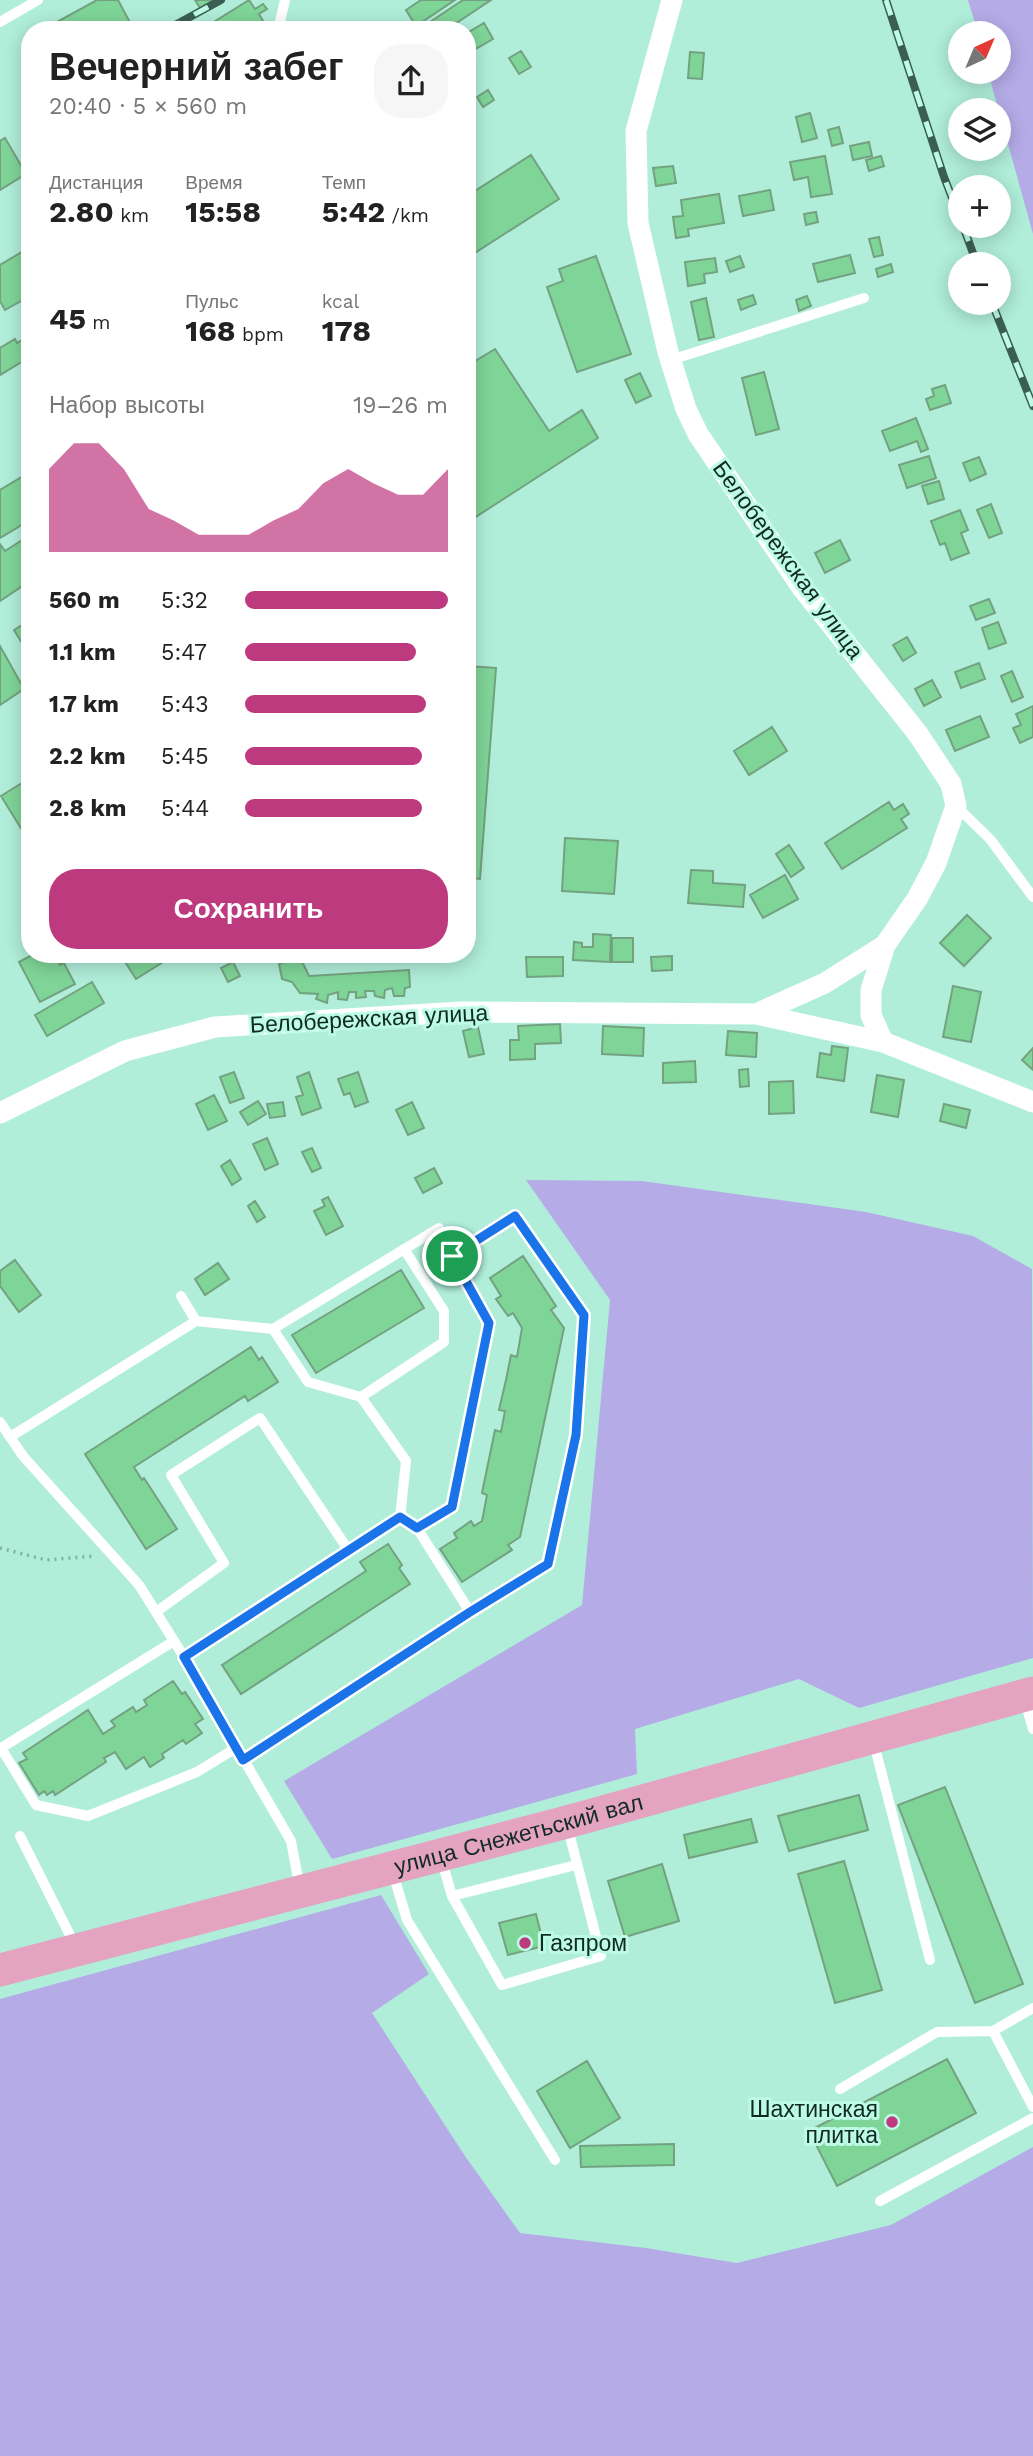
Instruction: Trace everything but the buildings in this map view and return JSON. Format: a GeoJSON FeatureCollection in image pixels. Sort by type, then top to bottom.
{"type":"FeatureCollection","features":[{"type":"Feature","properties":{"kind":"main road","name":"улица Снежетьский вал"},"geometry":{"type":"LineString","coordinates":[[0,1970],[566,1822],[1028,1694]]}},
{"type":"Feature","properties":{"kind":"street","name":"Белобережская улица"},"geometry":{"type":"LineString","coordinates":[[672,0],[636,131],[638,223],[671,360],[686,409],[698,434],[803,589],[918,734],[951,784],[956,806],[936,863],[916,900],[885,945],[825,983],[756,1014]]}},
{"type":"Feature","properties":{"kind":"street"},"geometry":{"type":"LineString","coordinates":[[883,1042],[871,1016],[871,990],[885,945]]}},
{"type":"Feature","properties":{"kind":"street","name":"Белобережская улица"},"geometry":{"type":"LineString","coordinates":[[0,1113],[125,1051],[215,1027],[461,1012],[756,1014],[883,1042],[1033,1102]]}},
{"type":"Feature","properties":{"kind":"lane"},"geometry":{"type":"LineString","coordinates":[[0,22],[38,0]]}},
{"type":"Feature","properties":{"kind":"lane"},"geometry":{"type":"LineString","coordinates":[[280,21],[285,0]]}},
{"type":"Feature","properties":{"kind":"lane"},"geometry":{"type":"LineString","coordinates":[[671,360],[864,298]]}},
{"type":"Feature","properties":{"kind":"lane"},"geometry":{"type":"LineString","coordinates":[[956,806],[990,839],[1033,897]]}},
{"type":"Feature","properties":{"kind":"lane"},"geometry":{"type":"LineString","coordinates":[[243,1760],[548,1564],[576,1435],[584,1315],[515,1216],[452,1256],[489,1323],[452,1507],[417,1528]]}},
{"type":"Feature","properties":{"kind":"lane"},"geometry":{"type":"LineString","coordinates":[[10,1437],[196,1321],[273,1329],[439,1228]]}},
{"type":"Feature","properties":{"kind":"lane"},"geometry":{"type":"LineString","coordinates":[[361,1397],[444,1342],[444,1311],[404,1249]]}},
{"type":"Feature","properties":{"kind":"lane"},"geometry":{"type":"LineString","coordinates":[[181,1296],[196,1321]]}},
{"type":"Feature","properties":{"kind":"lane"},"geometry":{"type":"LineString","coordinates":[[273,1329],[308,1382],[361,1397],[406,1461],[400,1517]]}},
{"type":"Feature","properties":{"kind":"lane"},"geometry":{"type":"LineString","coordinates":[[156,1612],[224,1563],[171,1475],[260,1418],[349,1551]]}},
{"type":"Feature","properties":{"kind":"lane"},"geometry":{"type":"LineString","coordinates":[[0,1422],[23,1456],[139,1585],[291,1841],[301,1891]]}},
{"type":"Feature","properties":{"kind":"lane"},"geometry":{"type":"LineString","coordinates":[[400,1517],[417,1528],[470,1612]]}},
{"type":"Feature","properties":{"kind":"lane"},"geometry":{"type":"LineString","coordinates":[[184,1657],[400,1517]]}},
{"type":"Feature","properties":{"kind":"lane"},"geometry":{"type":"LineString","coordinates":[[174,1641],[1,1748],[36,1805],[88,1816],[197,1772],[236,1748]]}},
{"type":"Feature","properties":{"kind":"lane"},"geometry":{"type":"LineString","coordinates":[[1028,1694],[1033,1728]]}},
{"type":"Feature","properties":{"kind":"lane"},"geometry":{"type":"LineString","coordinates":[[872,1737],[930,1960]]}},
{"type":"Feature","properties":{"kind":"lane"},"geometry":{"type":"LineString","coordinates":[[440,1855],[452,1896],[502,1985],[601,1956],[566,1822]]}},
{"type":"Feature","properties":{"kind":"lane"},"geometry":{"type":"LineString","coordinates":[[20,1836],[77,1950]]}},
{"type":"Feature","properties":{"kind":"lane"},"geometry":{"type":"LineString","coordinates":[[452,1896],[576,1865]]}},
{"type":"Feature","properties":{"kind":"lane"},"geometry":{"type":"LineString","coordinates":[[391,1867],[407,1920],[555,2160]]}},
{"type":"Feature","properties":{"kind":"lane"},"geometry":{"type":"LineString","coordinates":[[839,2089],[937,2032],[993,2031],[1033,2008]]}},
{"type":"Feature","properties":{"kind":"lane"},"geometry":{"type":"LineString","coordinates":[[993,2031],[1033,2107]]}},
{"type":"Feature","properties":{"kind":"lane"},"geometry":{"type":"LineString","coordinates":[[880,2201],[1033,2118]]}},
{"type":"Feature","properties":{"kind":"path"},"geometry":{"type":"LineString","coordinates":[[0,1548],[46,1560],[112,1555]]}},
{"type":"Feature","properties":{"kind":"shaded area"},"geometry":{"type":"Polygon","coordinates":[[[968,0],[1033,0],[1033,234],[1011,155],[1011,98],[995,98],[991,84],[1012,84],[1012,21],[974,21],[968,0]]]}},
{"type":"Feature","properties":{"kind":"shaded area"},"geometry":{"type":"Polygon","coordinates":[[[526,1180],[642,1181],[866,1212],[973,1236],[1032,1269],[1033,1658],[859,1708],[799,1679],[635,1729],[637,1774],[332,1859],[284,1781],[582,1605],[610,1300],[526,1180]]]}},
{"type":"Feature","properties":{"kind":"shaded area"},"geometry":{"type":"Polygon","coordinates":[[[381,1895],[429,1974],[372,2013],[465,2156],[520,2233],[646,2248],[737,2263],[891,2225],[1033,2147],[1033,2456],[0,2456],[0,1999],[381,1895]]]}},
{"type":"Feature","properties":{"kind":"railway"},"geometry":{"type":"LineString","coordinates":[[182,21],[221,0]]}},
{"type":"Feature","properties":{"kind":"railway"},"geometry":{"type":"LineString","coordinates":[[886,0],[948,187]]}},
{"type":"Feature","properties":{"kind":"railway"},"geometry":{"type":"LineString","coordinates":[[967,238],[973,252]]}},
{"type":"Feature","properties":{"kind":"railway"},"geometry":{"type":"LineString","coordinates":[[997,315],[1033,406]]}},
{"type":"Feature","properties":{"kind":"place","name":"Газпром"},"geometry":{"type":"Point","coordinates":[525,1943]}},
{"type":"Feature","properties":{"kind":"place","name":"Шахтинская плитка"},"geometry":{"type":"Point","coordinates":[892,2122]}},
{"type":"Feature","properties":{"kind":"route"},"geometry":{"type":"LineString","coordinates":[[515,1216],[584,1315],[576,1435],[548,1564],[243,1760],[184,1657],[400,1517],[417,1528],[452,1507],[489,1323],[452,1256],[515,1216]]}}]}
